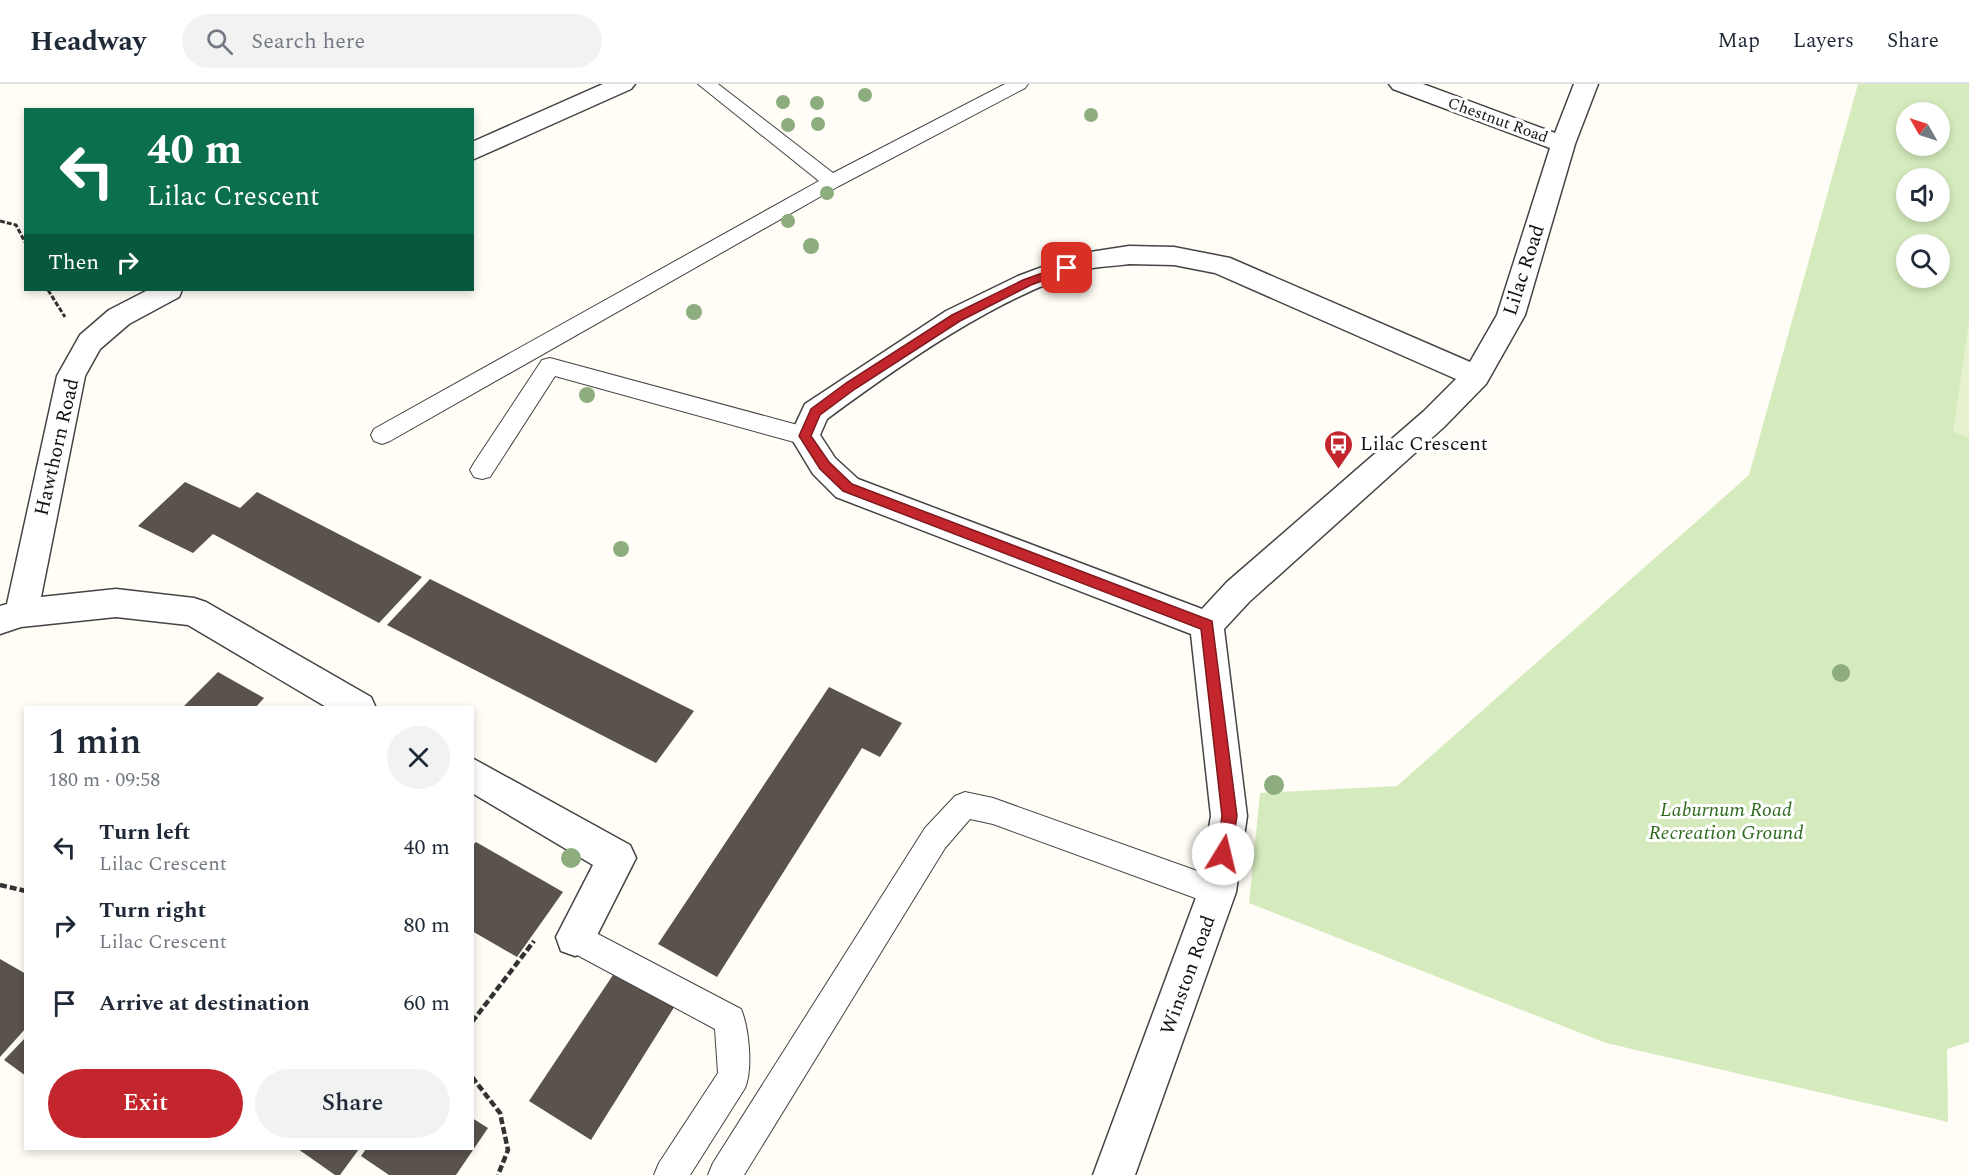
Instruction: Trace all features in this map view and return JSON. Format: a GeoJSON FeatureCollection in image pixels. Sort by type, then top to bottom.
{"type":"FeatureCollection","features":[{"type":"Feature","properties":{"kind":"street"},"geometry":{"type":"LineString","coordinates":[[474,151],[623,84]]}},
{"type":"Feature","properties":{"kind":"street","name":"Chestnut Road"},"geometry":{"type":"LineString","coordinates":[[1401,84],[1563,144]]}},
{"type":"Feature","properties":{"kind":"street","name":"Lilac Road"},"geometry":{"type":"LineString","coordinates":[[1207,625],[1238,592],[1434,419],[1476,376],[1511,315],[1563,144],[1586,84]]}},
{"type":"Feature","properties":{"kind":"street"},"geometry":{"type":"LineString","coordinates":[[1207,625],[847,488],[824,466],[805,436],[815,412],[850,386],[956,318],[1027,283],[1086,260],[1129,255],[1174,256],[1221,265],[1476,376]]}},
{"type":"Feature","properties":{"kind":"street","name":"Hawthorn Road"},"geometry":{"type":"LineString","coordinates":[[10,616],[70,376],[90,342],[120,317],[167,291]]}},
{"type":"Feature","properties":{"kind":"street"},"geometry":{"type":"LineString","coordinates":[[10,616],[116,603],[194,612],[342,704]]}},
{"type":"Feature","properties":{"kind":"street","name":"Winston Road"},"geometry":{"type":"LineString","coordinates":[[1114,1175],[1217,892],[1229,816],[1207,625]]}},
{"type":"Feature","properties":{"kind":"street"},"geometry":{"type":"LineString","coordinates":[[474,775],[617,858],[575,937]]}},
{"type":"Feature","properties":{"kind":"lane"},"geometry":{"type":"LineString","coordinates":[[707,84],[832,182]]}},
{"type":"Feature","properties":{"kind":"lane"},"geometry":{"type":"LineString","coordinates":[[382,435],[832,182],[1019,84]]}},
{"type":"Feature","properties":{"kind":"lane"},"geometry":{"type":"LineString","coordinates":[[482,470],[550,366],[805,436]]}},
{"type":"Feature","properties":{"kind":"lane"},"geometry":{"type":"LineString","coordinates":[[726,1175],[922,857],[935,838],[965,805],[993,811],[1217,892]]}},
{"type":"Feature","properties":{"kind":"lane"},"geometry":{"type":"LineString","coordinates":[[575,937],[730,1020],[734,1077],[671,1175]]}},
{"type":"Feature","properties":{"kind":"path"},"geometry":{"type":"LineString","coordinates":[[0,221],[15,225],[24,241]]}},
{"type":"Feature","properties":{"kind":"path"},"geometry":{"type":"LineString","coordinates":[[0,885],[24,891]]}},
{"type":"Feature","properties":{"kind":"path"},"geometry":{"type":"LineString","coordinates":[[474,1019],[544,927],[575,937]]}},
{"type":"Feature","properties":{"kind":"path"},"geometry":{"type":"LineString","coordinates":[[474,1080],[500,1113],[508,1150],[498,1175]]}},
{"type":"Feature","properties":{"kind":"green space","name":"Laburnum Road Recreation Ground"},"geometry":{"type":"Polygon","coordinates":[[[1858,84],[1969,84],[1969,1042],[1947,1049],[1948,1122],[1606,1043],[1249,903],[1260,793],[1397,786],[1749,475],[1858,84]]]}},
{"type":"Feature","properties":{"kind":"green space"},"geometry":{"type":"Polygon","coordinates":[[[1969,322],[1969,438],[1953,432],[1969,322]]]}},
{"type":"Feature","properties":{"kind":"building"},"geometry":{"type":"Polygon","coordinates":[[[185,482],[240,508],[257,492],[422,577],[379,623],[213,534],[193,553],[138,526],[185,482]]]}},
{"type":"Feature","properties":{"kind":"building"},"geometry":{"type":"Polygon","coordinates":[[[430,579],[694,711],[656,763],[387,625],[430,579]]]}},
{"type":"Feature","properties":{"kind":"building"},"geometry":{"type":"Polygon","coordinates":[[[218,672],[264,698],[257,706],[184,706],[218,672]]]}},
{"type":"Feature","properties":{"kind":"building"},"geometry":{"type":"Polygon","coordinates":[[[829,687],[902,723],[880,757],[862,748],[717,977],[658,944],[829,687]]]}},
{"type":"Feature","properties":{"kind":"building"},"geometry":{"type":"Polygon","coordinates":[[[476,842],[563,892],[517,957],[474,932],[474,844],[476,842]]]}},
{"type":"Feature","properties":{"kind":"building"},"geometry":{"type":"Polygon","coordinates":[[[0,959],[24,973],[24,1030],[0,1057],[0,959]]]}},
{"type":"Feature","properties":{"kind":"building"},"geometry":{"type":"Polygon","coordinates":[[[619,966],[678,1001],[591,1140],[529,1101],[619,966]]]}},
{"type":"Feature","properties":{"kind":"building"},"geometry":{"type":"Polygon","coordinates":[[[24,1039],[24,1075],[4,1060],[24,1039]]]}},
{"type":"Feature","properties":{"kind":"building"},"geometry":{"type":"Polygon","coordinates":[[[474,1119],[488,1128],[474,1149],[474,1119]]]}},
{"type":"Feature","properties":{"kind":"building"},"geometry":{"type":"Polygon","coordinates":[[[299,1150],[358,1150],[340,1175],[335,1175],[299,1150]]]}},
{"type":"Feature","properties":{"kind":"building"},"geometry":{"type":"Polygon","coordinates":[[[365,1150],[473,1150],[456,1175],[389,1175],[361,1156],[365,1150]]]}},
{"type":"Feature","properties":{"kind":"place","name":"Lilac Crescent"},"geometry":{"type":"Point","coordinates":[1339,470]}},
{"type":"Feature","properties":{"kind":"route"},"geometry":{"type":"LineString","coordinates":[[1067,268],[1027,283],[956,318],[850,386],[815,412],[805,436],[824,466],[847,488],[1207,625],[1229,816],[1223,854]]}}]}
